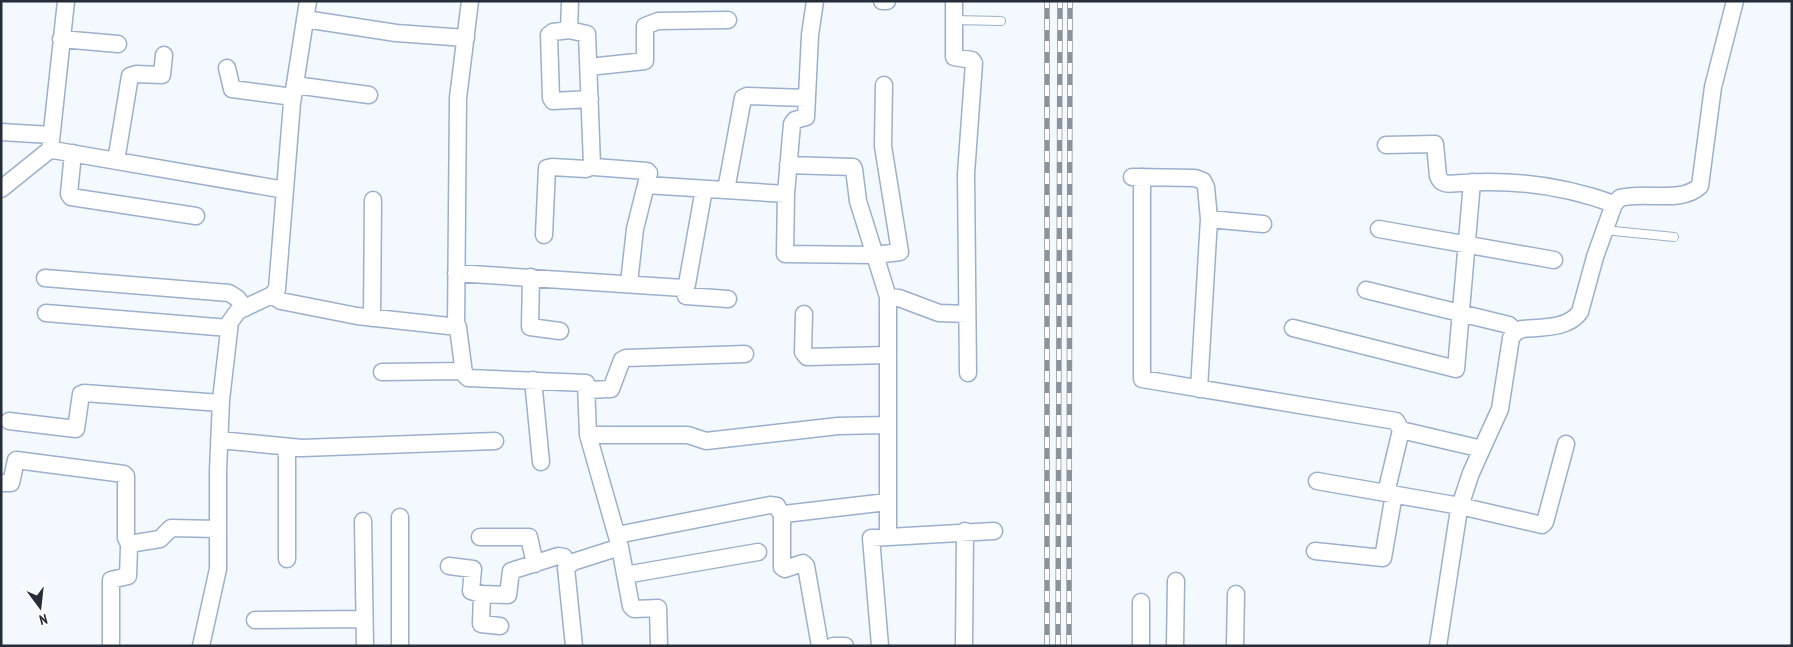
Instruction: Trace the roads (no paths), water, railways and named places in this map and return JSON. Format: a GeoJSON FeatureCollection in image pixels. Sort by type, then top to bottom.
{"type":"FeatureCollection","features":[{"type":"Feature","properties":{"kind":"street"},"geometry":{"type":"LineString","coordinates":[[1,189],[51,143],[66,1]]}},
{"type":"Feature","properties":{"kind":"street"},"geometry":{"type":"LineString","coordinates":[[201,646],[217,582],[219,440],[229,328],[232,316],[272,295],[277,289],[294,91],[308,1]]}},
{"type":"Feature","properties":{"kind":"street"},"geometry":{"type":"LineString","coordinates":[[456,327],[458,98],[470,1]]}},
{"type":"Feature","properties":{"kind":"street"},"geometry":{"type":"LineString","coordinates":[[569,30],[570,1]]}},
{"type":"Feature","properties":{"kind":"street"},"geometry":{"type":"LineString","coordinates":[[815,1],[810,35],[806,117],[795,120],[792,124],[786,194],[785,254],[898,254],[900,250],[882,146],[884,85]]}},
{"type":"Feature","properties":{"kind":"street"},"geometry":{"type":"LineString","coordinates":[[882,1],[887,1]]}},
{"type":"Feature","properties":{"kind":"street"},"geometry":{"type":"LineString","coordinates":[[954,1],[954,57],[974,62],[966,174],[968,373]]}},
{"type":"Feature","properties":{"kind":"street"},"geometry":{"type":"LineString","coordinates":[[1438,646],[1460,506],[1500,409],[1511,338],[1516,332],[1564,324],[1575,319],[1580,312],[1604,230],[1614,204],[1620,198],[1693,193],[1700,186],[1713,87],[1735,1]]}},
{"type":"Feature","properties":{"kind":"street"},"geometry":{"type":"LineString","coordinates":[[305,19],[396,33],[466,38]]}},
{"type":"Feature","properties":{"kind":"street"},"geometry":{"type":"LineString","coordinates":[[589,67],[645,61],[646,26],[650,23],[658,21],[728,20]]}},
{"type":"Feature","properties":{"kind":"street"},"geometry":{"type":"LineString","coordinates":[[590,99],[553,100],[551,98],[549,35],[553,32],[569,30],[587,32],[589,67],[593,166]]}},
{"type":"Feature","properties":{"kind":"street"},"geometry":{"type":"LineString","coordinates":[[61,39],[118,44]]}},
{"type":"Feature","properties":{"kind":"street"},"geometry":{"type":"LineString","coordinates":[[116,161],[130,76],[136,74],[162,75],[164,55]]}},
{"type":"Feature","properties":{"kind":"street"},"geometry":{"type":"LineString","coordinates":[[227,68],[232,89],[369,95]]}},
{"type":"Feature","properties":{"kind":"street"},"geometry":{"type":"LineString","coordinates":[[726,190],[744,98],[746,96],[807,98]]}},
{"type":"Feature","properties":{"kind":"street"},"geometry":{"type":"LineString","coordinates":[[1,132],[51,143],[73,153],[285,190]]}},
{"type":"Feature","properties":{"kind":"street"},"geometry":{"type":"LineString","coordinates":[[1386,145],[1434,143],[1440,180],[1445,184],[1472,182],[1556,187],[1584,193],[1614,204]]}},
{"type":"Feature","properties":{"kind":"street"},"geometry":{"type":"LineString","coordinates":[[73,153],[68,194],[71,197],[196,216]]}},
{"type":"Feature","properties":{"kind":"street"},"geometry":{"type":"LineString","coordinates":[[788,165],[854,168],[858,200],[888,297],[888,536]]}},
{"type":"Feature","properties":{"kind":"street"},"geometry":{"type":"LineString","coordinates":[[544,235],[547,168],[586,169],[593,166],[647,171],[649,173],[636,228],[629,283]]}},
{"type":"Feature","properties":{"kind":"street"},"geometry":{"type":"LineString","coordinates":[[1199,389],[1210,219],[1209,197],[1203,181],[1195,178],[1137,177],[1141,376],[1144,380],[1199,389],[1396,421],[1402,430],[1482,450]]}},
{"type":"Feature","properties":{"kind":"street"},"geometry":{"type":"LineString","coordinates":[[1293,328],[1454,370],[1457,367],[1472,182]]}},
{"type":"Feature","properties":{"kind":"street"},"geometry":{"type":"LineString","coordinates":[[646,185],[786,194]]}},
{"type":"Feature","properties":{"kind":"street"},"geometry":{"type":"LineString","coordinates":[[683,288],[687,284],[704,189]]}},
{"type":"Feature","properties":{"kind":"street"},"geometry":{"type":"LineString","coordinates":[[372,318],[373,200]]}},
{"type":"Feature","properties":{"kind":"street"},"geometry":{"type":"LineString","coordinates":[[1210,219],[1262,224]]}},
{"type":"Feature","properties":{"kind":"street"},"geometry":{"type":"LineString","coordinates":[[1379,228],[1467,246],[1554,260]]}},
{"type":"Feature","properties":{"kind":"street"},"geometry":{"type":"LineString","coordinates":[[456,273],[683,288]]}},
{"type":"Feature","properties":{"kind":"street"},"geometry":{"type":"LineString","coordinates":[[45,278],[228,293],[237,298],[245,308]]}},
{"type":"Feature","properties":{"kind":"street"},"geometry":{"type":"LineString","coordinates":[[531,278],[530,327],[560,332]]}},
{"type":"Feature","properties":{"kind":"street"},"geometry":{"type":"LineString","coordinates":[[683,288],[686,296],[728,299]]}},
{"type":"Feature","properties":{"kind":"street"},"geometry":{"type":"LineString","coordinates":[[1366,290],[1509,325],[1516,332]]}},
{"type":"Feature","properties":{"kind":"street"},"geometry":{"type":"LineString","coordinates":[[272,295],[281,300],[372,318],[456,327],[460,330],[464,371],[468,378],[583,382],[587,386],[588,435],[618,541],[632,608],[658,608],[660,646]]}},
{"type":"Feature","properties":{"kind":"street"},"geometry":{"type":"LineString","coordinates":[[888,297],[899,298],[934,312],[967,314]]}},
{"type":"Feature","properties":{"kind":"street"},"geometry":{"type":"LineString","coordinates":[[46,313],[229,328]]}},
{"type":"Feature","properties":{"kind":"street"},"geometry":{"type":"LineString","coordinates":[[804,314],[803,352],[807,357],[888,355]]}},
{"type":"Feature","properties":{"kind":"street"},"geometry":{"type":"LineString","coordinates":[[587,390],[611,390],[622,360],[626,358],[745,354]]}},
{"type":"Feature","properties":{"kind":"street"},"geometry":{"type":"LineString","coordinates":[[382,372],[464,371]]}},
{"type":"Feature","properties":{"kind":"street"},"geometry":{"type":"LineString","coordinates":[[533,380],[541,462]]}},
{"type":"Feature","properties":{"kind":"street"},"geometry":{"type":"LineString","coordinates":[[9,421],[76,429],[81,394],[84,393],[221,403]]}},
{"type":"Feature","properties":{"kind":"street"},"geometry":{"type":"LineString","coordinates":[[588,435],[688,435],[706,441],[838,426],[887,426]]}},
{"type":"Feature","properties":{"kind":"street"},"geometry":{"type":"LineString","coordinates":[[1315,551],[1383,558],[1390,494],[1402,430]]}},
{"type":"Feature","properties":{"kind":"street"},"geometry":{"type":"LineString","coordinates":[[219,440],[239,440],[287,448],[495,442]]}},
{"type":"Feature","properties":{"kind":"street"},"geometry":{"type":"LineString","coordinates":[[1317,481],[1460,506],[1542,525],[1545,522],[1566,444]]}},
{"type":"Feature","properties":{"kind":"street"},"geometry":{"type":"LineString","coordinates":[[287,448],[287,559]]}},
{"type":"Feature","properties":{"kind":"street"},"geometry":{"type":"LineString","coordinates":[[1,483],[11,483],[16,460],[124,474],[126,476],[126,538],[130,546],[128,576],[111,580],[111,646]]}},
{"type":"Feature","properties":{"kind":"street"},"geometry":{"type":"LineString","coordinates":[[782,514],[887,502]]}},
{"type":"Feature","properties":{"kind":"street"},"geometry":{"type":"LineString","coordinates":[[574,646],[566,571],[568,565],[618,541],[770,504],[776,506],[782,514],[782,567],[785,569],[803,563],[806,566],[820,646]]}},
{"type":"Feature","properties":{"kind":"street"},"geometry":{"type":"LineString","coordinates":[[400,517],[400,646]]}},
{"type":"Feature","properties":{"kind":"street"},"geometry":{"type":"LineString","coordinates":[[362,521],[365,646]]}},
{"type":"Feature","properties":{"kind":"street"},"geometry":{"type":"LineString","coordinates":[[130,546],[135,543],[160,539],[171,528],[218,529]]}},
{"type":"Feature","properties":{"kind":"street"},"geometry":{"type":"LineString","coordinates":[[964,646],[966,531]]}},
{"type":"Feature","properties":{"kind":"street"},"geometry":{"type":"LineString","coordinates":[[880,646],[870,539],[872,537],[994,531]]}},
{"type":"Feature","properties":{"kind":"street"},"geometry":{"type":"LineString","coordinates":[[480,537],[529,538],[535,564]]}},
{"type":"Feature","properties":{"kind":"street"},"geometry":{"type":"LineString","coordinates":[[626,575],[758,552]]}},
{"type":"Feature","properties":{"kind":"street"},"geometry":{"type":"LineString","coordinates":[[449,566],[473,569],[471,592],[508,595],[510,572],[561,556],[568,565]]}},
{"type":"Feature","properties":{"kind":"street"},"geometry":{"type":"LineString","coordinates":[[1175,646],[1176,581]]}},
{"type":"Feature","properties":{"kind":"street"},"geometry":{"type":"LineString","coordinates":[[482,594],[481,624],[500,626]]}},
{"type":"Feature","properties":{"kind":"street"},"geometry":{"type":"LineString","coordinates":[[1235,646],[1236,594]]}},
{"type":"Feature","properties":{"kind":"street"},"geometry":{"type":"LineString","coordinates":[[1141,602],[1142,646]]}},
{"type":"Feature","properties":{"kind":"street"},"geometry":{"type":"LineString","coordinates":[[255,620],[364,620]]}},
{"type":"Feature","properties":{"kind":"street"},"geometry":{"type":"LineString","coordinates":[[832,646],[846,646]]}},
{"type":"Feature","properties":{"kind":"lane"},"geometry":{"type":"LineString","coordinates":[[954,20],[1001,22]]}},
{"type":"Feature","properties":{"kind":"lane"},"geometry":{"type":"LineString","coordinates":[[1604,230],[1674,237]]}},
{"type":"Feature","properties":{"kind":"railway"},"geometry":{"type":"LineString","coordinates":[[1047,1],[1047,646]]}},
{"type":"Feature","properties":{"kind":"railway"},"geometry":{"type":"LineString","coordinates":[[1058,646],[1060,1]]}},
{"type":"Feature","properties":{"kind":"railway"},"geometry":{"type":"LineString","coordinates":[[1069,646],[1070,1]]}}]}
